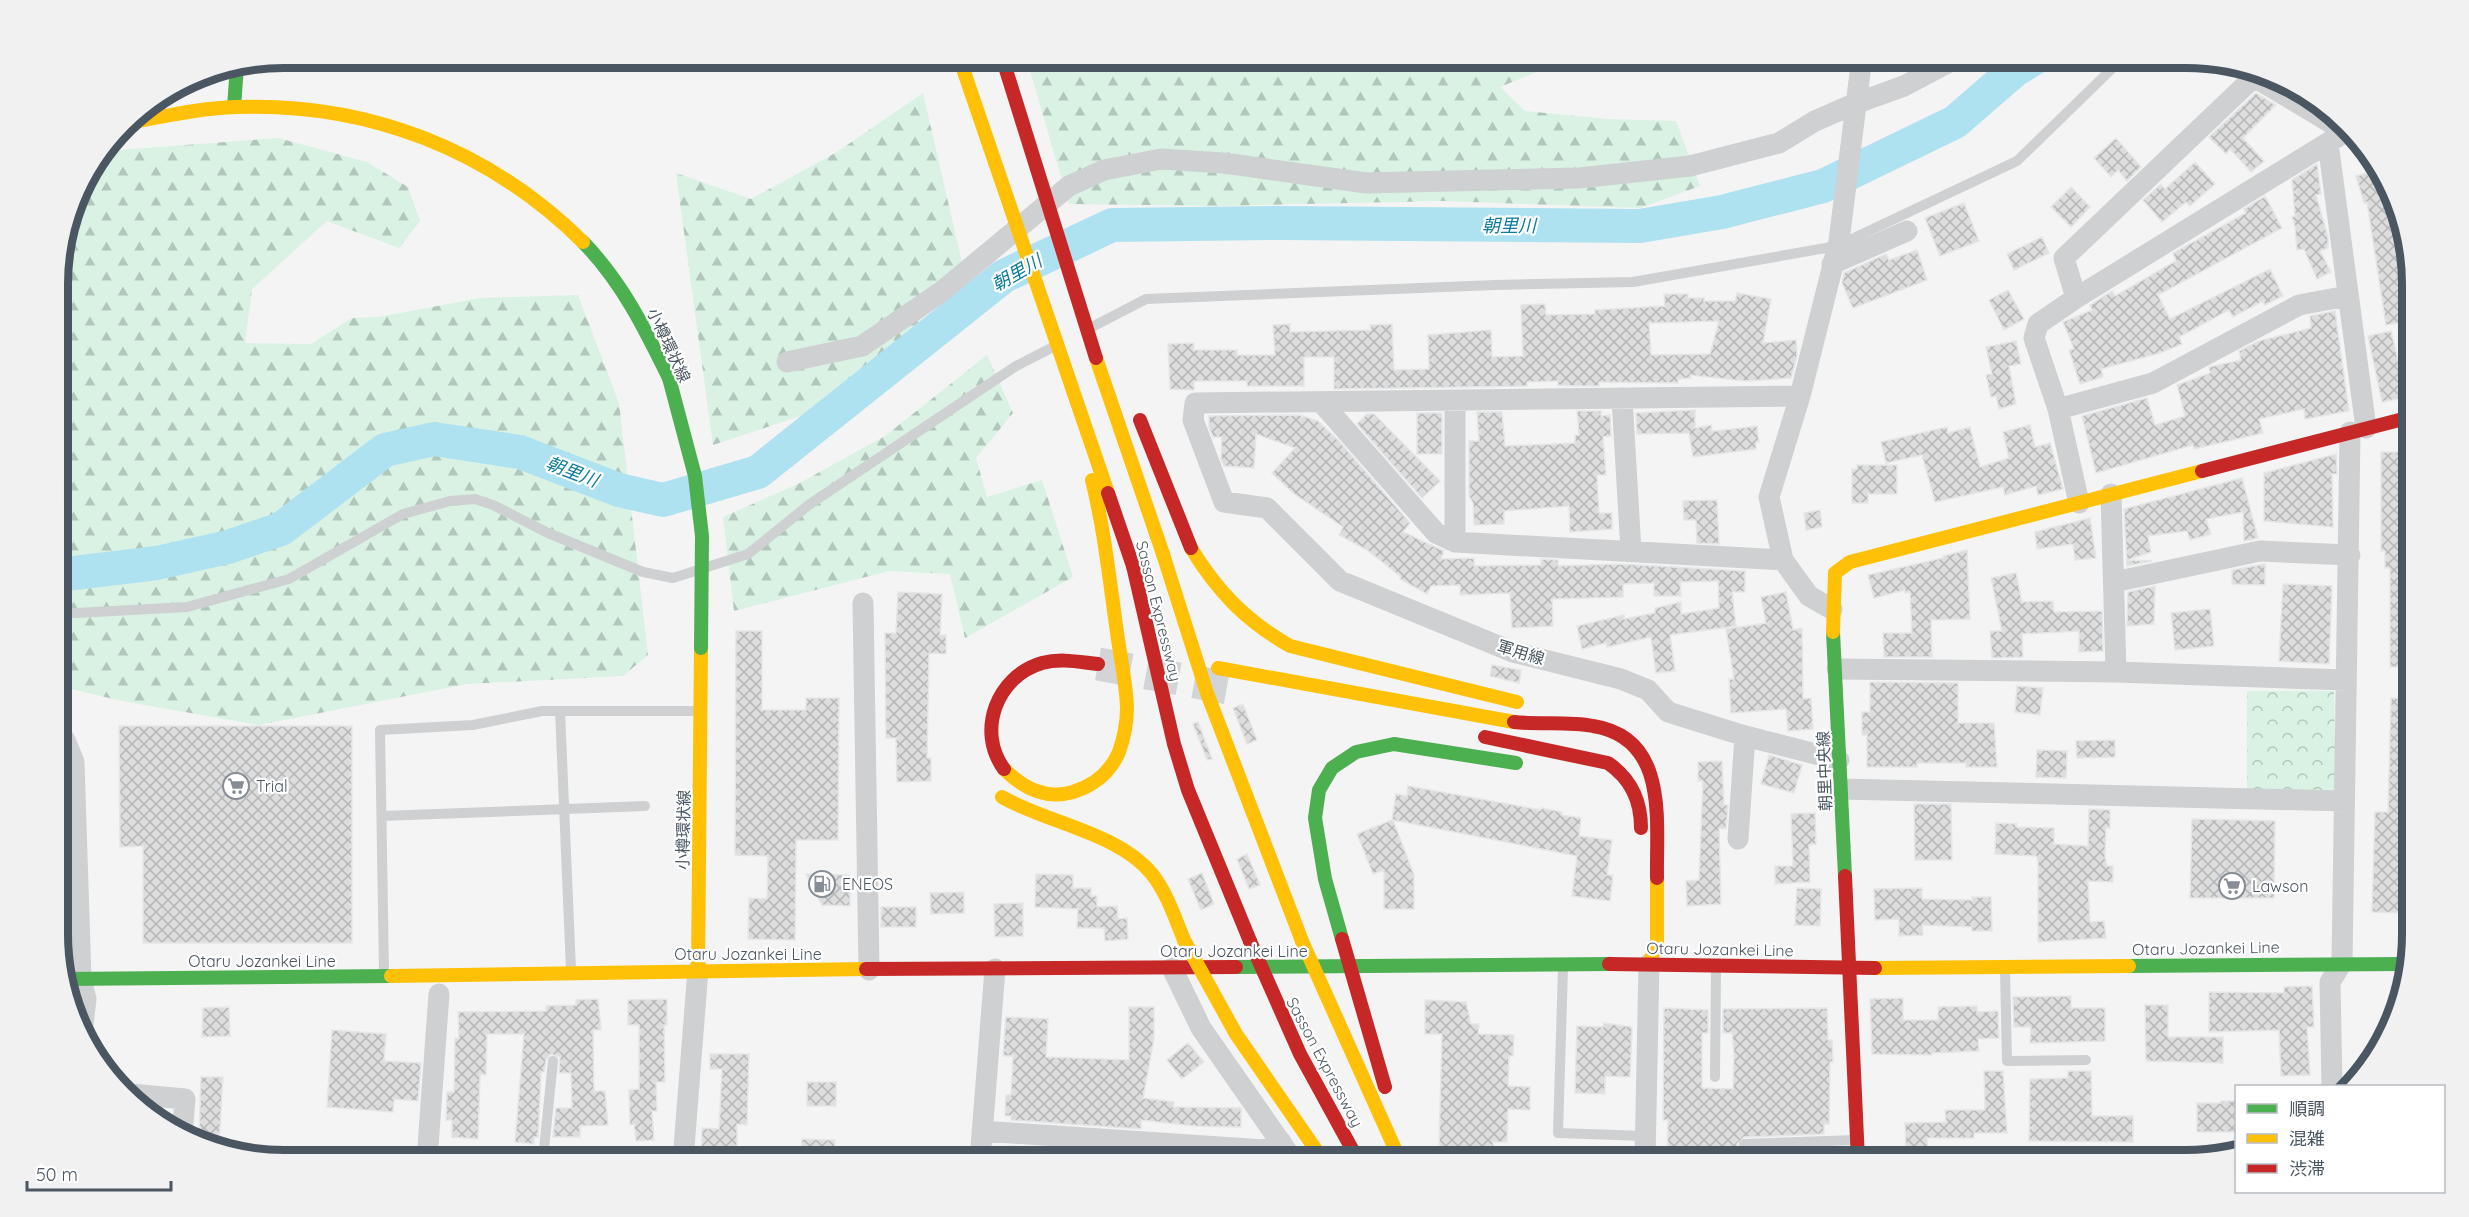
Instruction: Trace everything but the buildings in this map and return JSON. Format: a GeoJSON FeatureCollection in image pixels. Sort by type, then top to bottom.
{"type":"FeatureCollection","features":[{"type":"Feature","properties":{"kind":"main road","name":"Sasson Expressway"},"geometry":{"type":"LineString","coordinates":[[963,68],[1133,566],[1174,744],[1185,781],[1250,941],[1300,1054],[1353,1150]]}},
{"type":"Feature","properties":{"kind":"main road","name":"Sasson Expressway"},"geometry":{"type":"LineString","coordinates":[[1006,68],[1091,342],[1163,554],[1207,693],[1302,941],[1396,1150]]}},
{"type":"Feature","properties":{"kind":"main road"},"geometry":{"type":"LineString","coordinates":[[234,107],[236,73]]}},
{"type":"Feature","properties":{"kind":"main road","name":"小樽環状線"},"geometry":{"type":"LineString","coordinates":[[141,121],[234,107],[291,108],[391,122],[446,144],[501,174],[555,214],[600,262],[632,304],[669,378],[695,476],[702,536],[698,970]]}},
{"type":"Feature","properties":{"kind":"main road"},"geometry":{"type":"LineString","coordinates":[[1025,129],[1107,336]]}},
{"type":"Feature","properties":{"kind":"main road"},"geometry":{"type":"LineString","coordinates":[[1137,412],[1191,548],[1208,577],[1228,602],[1266,633],[1290,646],[1512,701],[1594,726],[1623,736],[1636,747],[1653,776],[1656,794],[1657,943],[1645,957]]}},
{"type":"Feature","properties":{"kind":"main road"},"geometry":{"type":"LineString","coordinates":[[2079,503],[2402,419]]}},
{"type":"Feature","properties":{"kind":"main road"},"geometry":{"type":"LineString","coordinates":[[1096,455],[1091,482],[1100,513],[1127,706],[1126,730],[1121,750],[1109,768],[1094,783],[1074,794],[1054,797],[1035,794],[1015,782],[1001,766],[991,746],[988,723],[993,702],[1021,672],[1041,663],[1063,660],[1098,664]]}},
{"type":"Feature","properties":{"kind":"main road","name":"朝里中央線"},"geometry":{"type":"LineString","coordinates":[[1858,1150],[1840,789],[1837,669],[1832,609],[1835,573],[1850,562],[2079,503]]}},
{"type":"Feature","properties":{"kind":"main road"},"geometry":{"type":"LineString","coordinates":[[1218,668],[1509,722],[1594,726]]}},
{"type":"Feature","properties":{"kind":"main road"},"geometry":{"type":"LineString","coordinates":[[1472,735],[1608,763],[1619,770],[1634,790],[1641,817],[1641,838],[1637,818],[1629,803],[1614,788]]}},
{"type":"Feature","properties":{"kind":"main road"},"geometry":{"type":"LineString","coordinates":[[1409,1150],[1387,1096],[1342,939],[1314,826],[1317,795],[1332,769],[1359,751],[1376,745],[1394,744],[1527,766]]}},
{"type":"Feature","properties":{"kind":"main road"},"geometry":{"type":"LineString","coordinates":[[991,785],[1003,797],[1022,809],[1116,845],[1135,857],[1151,873],[1164,895],[1184,940],[1236,1034],[1316,1150]]}},
{"type":"Feature","properties":{"kind":"main road","name":"Otaru Jozankei Line"},"geometry":{"type":"LineString","coordinates":[[73,979],[698,970],[1563,965],[1645,957],[1716,966],[1850,968],[2399,964]]}},
{"type":"Feature","properties":{"kind":"street"},"geometry":{"type":"LineString","coordinates":[[1832,609],[1809,596],[1783,560],[1769,497],[1800,396],[1836,250],[1860,68]]}},
{"type":"Feature","properties":{"kind":"street"},"geometry":{"type":"LineString","coordinates":[[787,362],[862,346],[941,292],[1069,186],[1104,170],[1161,159],[1224,163],[1366,183],[1579,178],[1690,166],[1779,143],[1815,121],[1854,111],[1938,68]]}},
{"type":"Feature","properties":{"kind":"street"},"geometry":{"type":"LineString","coordinates":[[2076,298],[2064,258],[2253,78]]}},
{"type":"Feature","properties":{"kind":"street"},"geometry":{"type":"LineString","coordinates":[[2259,81],[2340,136]]}},
{"type":"Feature","properties":{"kind":"street"},"geometry":{"type":"LineString","coordinates":[[2332,1085],[2330,982],[2342,963],[2346,680],[2350,555],[2358,430],[2347,296],[2340,136]]}},
{"type":"Feature","properties":{"kind":"street"},"geometry":{"type":"LineString","coordinates":[[2079,503],[2058,409],[2034,338],[2038,324],[2076,298],[2340,136]]}},
{"type":"Feature","properties":{"kind":"street"},"geometry":{"type":"LineString","coordinates":[[1836,250],[1907,231]]}},
{"type":"Feature","properties":{"kind":"street"},"geometry":{"type":"LineString","coordinates":[[2058,409],[2153,383],[2299,305],[2347,296]]}},
{"type":"Feature","properties":{"kind":"street"},"geometry":{"type":"LineString","coordinates":[[1322,403],[1800,396]]}},
{"type":"Feature","properties":{"kind":"street"},"geometry":{"type":"LineString","coordinates":[[1622,398],[1631,551]]}},
{"type":"Feature","properties":{"kind":"street"},"geometry":{"type":"LineString","coordinates":[[1455,401],[1455,542]]}},
{"type":"Feature","properties":{"kind":"street","name":"軍用線"},"geometry":{"type":"LineString","coordinates":[[1322,403],[1195,403],[1193,420],[1224,502],[1267,508],[1340,581],[1513,652],[1621,679],[1648,690],[1668,712],[1745,736],[1839,760]]}},
{"type":"Feature","properties":{"kind":"street"},"geometry":{"type":"LineString","coordinates":[[1322,403],[1436,533],[1455,542],[1783,560]]}},
{"type":"Feature","properties":{"kind":"street"},"geometry":{"type":"LineString","coordinates":[[2111,494],[2116,672]]}},
{"type":"Feature","properties":{"kind":"street"},"geometry":{"type":"LineString","coordinates":[[2114,582],[2260,550],[2350,555]]}},
{"type":"Feature","properties":{"kind":"street"},"geometry":{"type":"LineString","coordinates":[[863,603],[869,970]]}},
{"type":"Feature","properties":{"kind":"street"},"geometry":{"type":"LineString","coordinates":[[1837,669],[2116,672],[2346,680]]}},
{"type":"Feature","properties":{"kind":"street"},"geometry":{"type":"LineString","coordinates":[[1738,839],[1745,736]]}},
{"type":"Feature","properties":{"kind":"street"},"geometry":{"type":"LineString","coordinates":[[68,747],[74,762],[80,900],[72,976]]}},
{"type":"Feature","properties":{"kind":"street"},"geometry":{"type":"LineString","coordinates":[[1840,789],[2344,801]]}},
{"type":"Feature","properties":{"kind":"street"},"geometry":{"type":"LineString","coordinates":[[1645,957],[1645,1150]]}},
{"type":"Feature","properties":{"kind":"street"},"geometry":{"type":"LineString","coordinates":[[1172,968],[1268,1150]]}},
{"type":"Feature","properties":{"kind":"street"},"geometry":{"type":"LineString","coordinates":[[981,1150],[995,969]]}},
{"type":"Feature","properties":{"kind":"street"},"geometry":{"type":"LineString","coordinates":[[684,1150],[698,970]]}},
{"type":"Feature","properties":{"kind":"street"},"geometry":{"type":"LineString","coordinates":[[73,981],[86,999],[84,1016]]}},
{"type":"Feature","properties":{"kind":"street"},"geometry":{"type":"LineString","coordinates":[[428,1150],[439,994]]}},
{"type":"Feature","properties":{"kind":"street"},"geometry":{"type":"LineString","coordinates":[[140,1095],[185,1099],[183,1124]]}},
{"type":"Feature","properties":{"kind":"street"},"geometry":{"type":"LineString","coordinates":[[982,1131],[1255,1150]]}},
{"type":"Feature","properties":{"kind":"lane"},"geometry":{"type":"LineString","coordinates":[[68,613],[187,607],[289,579],[403,514],[450,501],[475,500],[494,505],[548,533],[632,568],[673,578],[748,554],[810,504],[1016,366],[1146,299],[1483,285],[1633,282],[1836,250],[2017,161],[2113,68]]}},
{"type":"Feature","properties":{"kind":"lane"},"geometry":{"type":"LineString","coordinates":[[384,976],[380,729],[473,725],[542,711],[700,711]]}},
{"type":"Feature","properties":{"kind":"lane"},"geometry":{"type":"LineString","coordinates":[[560,711],[571,973]]}},
{"type":"Feature","properties":{"kind":"lane"},"geometry":{"type":"LineString","coordinates":[[382,816],[645,806]]}},
{"type":"Feature","properties":{"kind":"lane"},"geometry":{"type":"LineString","coordinates":[[68,901],[80,900]]}},
{"type":"Feature","properties":{"kind":"lane"},"geometry":{"type":"LineString","coordinates":[[1563,965],[1558,1133],[1645,1136]]}},
{"type":"Feature","properties":{"kind":"lane"},"geometry":{"type":"LineString","coordinates":[[1715,1077],[1716,966]]}},
{"type":"Feature","properties":{"kind":"lane"},"geometry":{"type":"LineString","coordinates":[[2005,967],[2007,1061],[2086,1059]]}},
{"type":"Feature","properties":{"kind":"lane"},"geometry":{"type":"LineString","coordinates":[[544,1150],[553,1061]]}},
{"type":"Feature","properties":{"kind":"lane"},"geometry":{"type":"LineString","coordinates":[[1744,1144],[1857,1140]]}},
{"type":"Feature","properties":{"kind":"green space"},"geometry":{"type":"Polygon","coordinates":[[[1029,68],[1546,68],[1500,87],[1525,111],[1608,119],[1676,121],[1700,186],[1640,208],[1443,201],[1217,206],[1069,204],[1029,68]]]}},
{"type":"Feature","properties":{"kind":"green space"},"geometry":{"type":"Polygon","coordinates":[[[923,93],[966,280],[819,410],[713,445],[676,173],[751,199],[837,152],[923,93]]]}},
{"type":"Feature","properties":{"kind":"green space"},"geometry":{"type":"Polygon","coordinates":[[[278,138],[367,162],[408,187],[420,221],[399,248],[327,221],[252,289],[245,343],[311,344],[352,318],[379,317],[480,298],[578,295],[619,403],[648,655],[623,676],[467,684],[259,725],[122,701],[68,688],[69,256],[84,201],[96,176],[113,150],[278,138]]]}},
{"type":"Feature","properties":{"kind":"green space"},"geometry":{"type":"Polygon","coordinates":[[[987,355],[1013,413],[976,458],[987,497],[1042,480],[1073,577],[965,638],[950,574],[889,571],[734,611],[723,517],[798,484],[885,436],[987,355]]]}},
{"type":"Feature","properties":{"kind":"green space"},"geometry":{"type":"Polygon","coordinates":[[[2247,691],[2334,691],[2336,790],[2247,789],[2247,691]]]}},
{"type":"Feature","properties":{"kind":"waterway","name":"朝里川"},"geometry":{"type":"LineString","coordinates":[[68,574],[157,563],[228,547],[281,529],[385,450],[434,439],[520,452],[619,490],[663,500],[758,472],[1004,276],[1112,225],[1277,223],[1640,226],[1722,212],[1823,186],[1955,122],[2018,68]]}},
{"type":"Feature","properties":{"kind":"tunnel"},"geometry":{"type":"LineString","coordinates":[[1098,664],[1228,688]]}},
{"type":"Feature","properties":{"kind":"traffic: fast"},"geometry":{"type":"LineString","coordinates":[[234,107],[236,73]]}},
{"type":"Feature","properties":{"kind":"traffic: fast"},"geometry":{"type":"LineString","coordinates":[[583,242],[610,273],[621,290],[642,324],[669,378]]}},
{"type":"Feature","properties":{"kind":"traffic: fast"},"geometry":{"type":"LineString","coordinates":[[669,378],[695,476],[702,536],[701,648]]}},
{"type":"Feature","properties":{"kind":"traffic: fast"},"geometry":{"type":"LineString","coordinates":[[1833,632],[1845,876]]}},
{"type":"Feature","properties":{"kind":"traffic: fast"},"geometry":{"type":"LineString","coordinates":[[1342,939],[1325,879],[1315,818],[1319,790],[1332,768],[1356,752],[1394,744],[1516,763]]}},
{"type":"Feature","properties":{"kind":"traffic: fast"},"geometry":{"type":"LineString","coordinates":[[1236,967],[1609,964]]}},
{"type":"Feature","properties":{"kind":"traffic: fast"},"geometry":{"type":"LineString","coordinates":[[2129,966],[2399,964]]}},
{"type":"Feature","properties":{"kind":"traffic: fast"},"geometry":{"type":"LineString","coordinates":[[73,979],[391,976]]}},
{"type":"Feature","properties":{"kind":"traffic: slow"},"geometry":{"type":"LineString","coordinates":[[963,68],[1108,493]]}},
{"type":"Feature","properties":{"kind":"traffic: slow"},"geometry":{"type":"LineString","coordinates":[[142,120],[195,111],[236,107],[285,108],[332,113],[379,123],[423,138],[466,157],[508,181],[546,209],[583,242]]}},
{"type":"Feature","properties":{"kind":"traffic: slow"},"geometry":{"type":"LineString","coordinates":[[1096,358],[1163,554]]}},
{"type":"Feature","properties":{"kind":"traffic: slow"},"geometry":{"type":"LineString","coordinates":[[1833,632],[1835,573],[1850,562],[2202,471]]}},
{"type":"Feature","properties":{"kind":"traffic: slow"},"geometry":{"type":"LineString","coordinates":[[1004,769],[1019,782],[1035,791],[1063,794],[1095,782],[1111,766],[1121,747],[1127,707],[1125,686],[1103,534],[1092,480]]}},
{"type":"Feature","properties":{"kind":"traffic: slow"},"geometry":{"type":"LineString","coordinates":[[1191,548],[1211,578],[1234,604],[1260,626],[1290,646],[1517,702]]}},
{"type":"Feature","properties":{"kind":"traffic: slow"},"geometry":{"type":"LineString","coordinates":[[1163,554],[1207,693],[1302,941]]}},
{"type":"Feature","properties":{"kind":"traffic: slow"},"geometry":{"type":"LineString","coordinates":[[698,970],[701,648]]}},
{"type":"Feature","properties":{"kind":"traffic: slow"},"geometry":{"type":"LineString","coordinates":[[1218,668],[1514,722]]}},
{"type":"Feature","properties":{"kind":"traffic: slow"},"geometry":{"type":"LineString","coordinates":[[1002,797],[1102,838],[1138,860],[1152,874],[1162,889],[1184,940]]}},
{"type":"Feature","properties":{"kind":"traffic: slow"},"geometry":{"type":"LineString","coordinates":[[1649,964],[1657,943],[1657,878]]}},
{"type":"Feature","properties":{"kind":"traffic: slow"},"geometry":{"type":"LineString","coordinates":[[1184,940],[1236,1034],[1316,1150]]}},
{"type":"Feature","properties":{"kind":"traffic: slow"},"geometry":{"type":"LineString","coordinates":[[1302,941],[1396,1150]]}},
{"type":"Feature","properties":{"kind":"traffic: slow"},"geometry":{"type":"LineString","coordinates":[[1875,968],[2129,966]]}},
{"type":"Feature","properties":{"kind":"traffic: slow"},"geometry":{"type":"LineString","coordinates":[[391,976],[866,969]]}},
{"type":"Feature","properties":{"kind":"traffic: jam"},"geometry":{"type":"LineString","coordinates":[[1005,68],[1096,358]]}},
{"type":"Feature","properties":{"kind":"traffic: jam"},"geometry":{"type":"LineString","coordinates":[[2202,471],[2402,419]]}},
{"type":"Feature","properties":{"kind":"traffic: jam"},"geometry":{"type":"LineString","coordinates":[[1140,420],[1191,548]]}},
{"type":"Feature","properties":{"kind":"traffic: jam"},"geometry":{"type":"LineString","coordinates":[[1108,493],[1133,566]]}},
{"type":"Feature","properties":{"kind":"traffic: jam"},"geometry":{"type":"LineString","coordinates":[[1133,566],[1174,744],[1188,790],[1250,941]]}},
{"type":"Feature","properties":{"kind":"traffic: jam"},"geometry":{"type":"LineString","coordinates":[[1004,769],[996,754],[992,738],[992,722],[1003,692],[1013,680],[1026,670],[1042,663],[1070,661],[1098,664]]}},
{"type":"Feature","properties":{"kind":"traffic: jam"},"geometry":{"type":"LineString","coordinates":[[1514,722],[1593,726],[1618,734],[1635,747],[1646,764],[1653,785],[1656,808],[1657,878]]}},
{"type":"Feature","properties":{"kind":"traffic: jam"},"geometry":{"type":"LineString","coordinates":[[1485,737],[1608,763],[1629,783],[1637,799],[1641,828]]}},
{"type":"Feature","properties":{"kind":"traffic: jam"},"geometry":{"type":"LineString","coordinates":[[1845,876],[1858,1150]]}},
{"type":"Feature","properties":{"kind":"traffic: jam"},"geometry":{"type":"LineString","coordinates":[[1342,939],[1385,1087]]}},
{"type":"Feature","properties":{"kind":"traffic: jam"},"geometry":{"type":"LineString","coordinates":[[1250,941],[1300,1054],[1353,1150]]}},
{"type":"Feature","properties":{"kind":"traffic: jam"},"geometry":{"type":"LineString","coordinates":[[1609,964],[1875,968]]}},
{"type":"Feature","properties":{"kind":"traffic: jam"},"geometry":{"type":"LineString","coordinates":[[866,969],[1236,967]]}},
{"type":"Feature","properties":{"kind":"place","name":"Trial"},"geometry":{"type":"Point","coordinates":[236,786]}},
{"type":"Feature","properties":{"kind":"place","name":"ENEOS"},"geometry":{"type":"Point","coordinates":[822,884]}},
{"type":"Feature","properties":{"kind":"place","name":"Lawson"},"geometry":{"type":"Point","coordinates":[2232,886]}}]}
